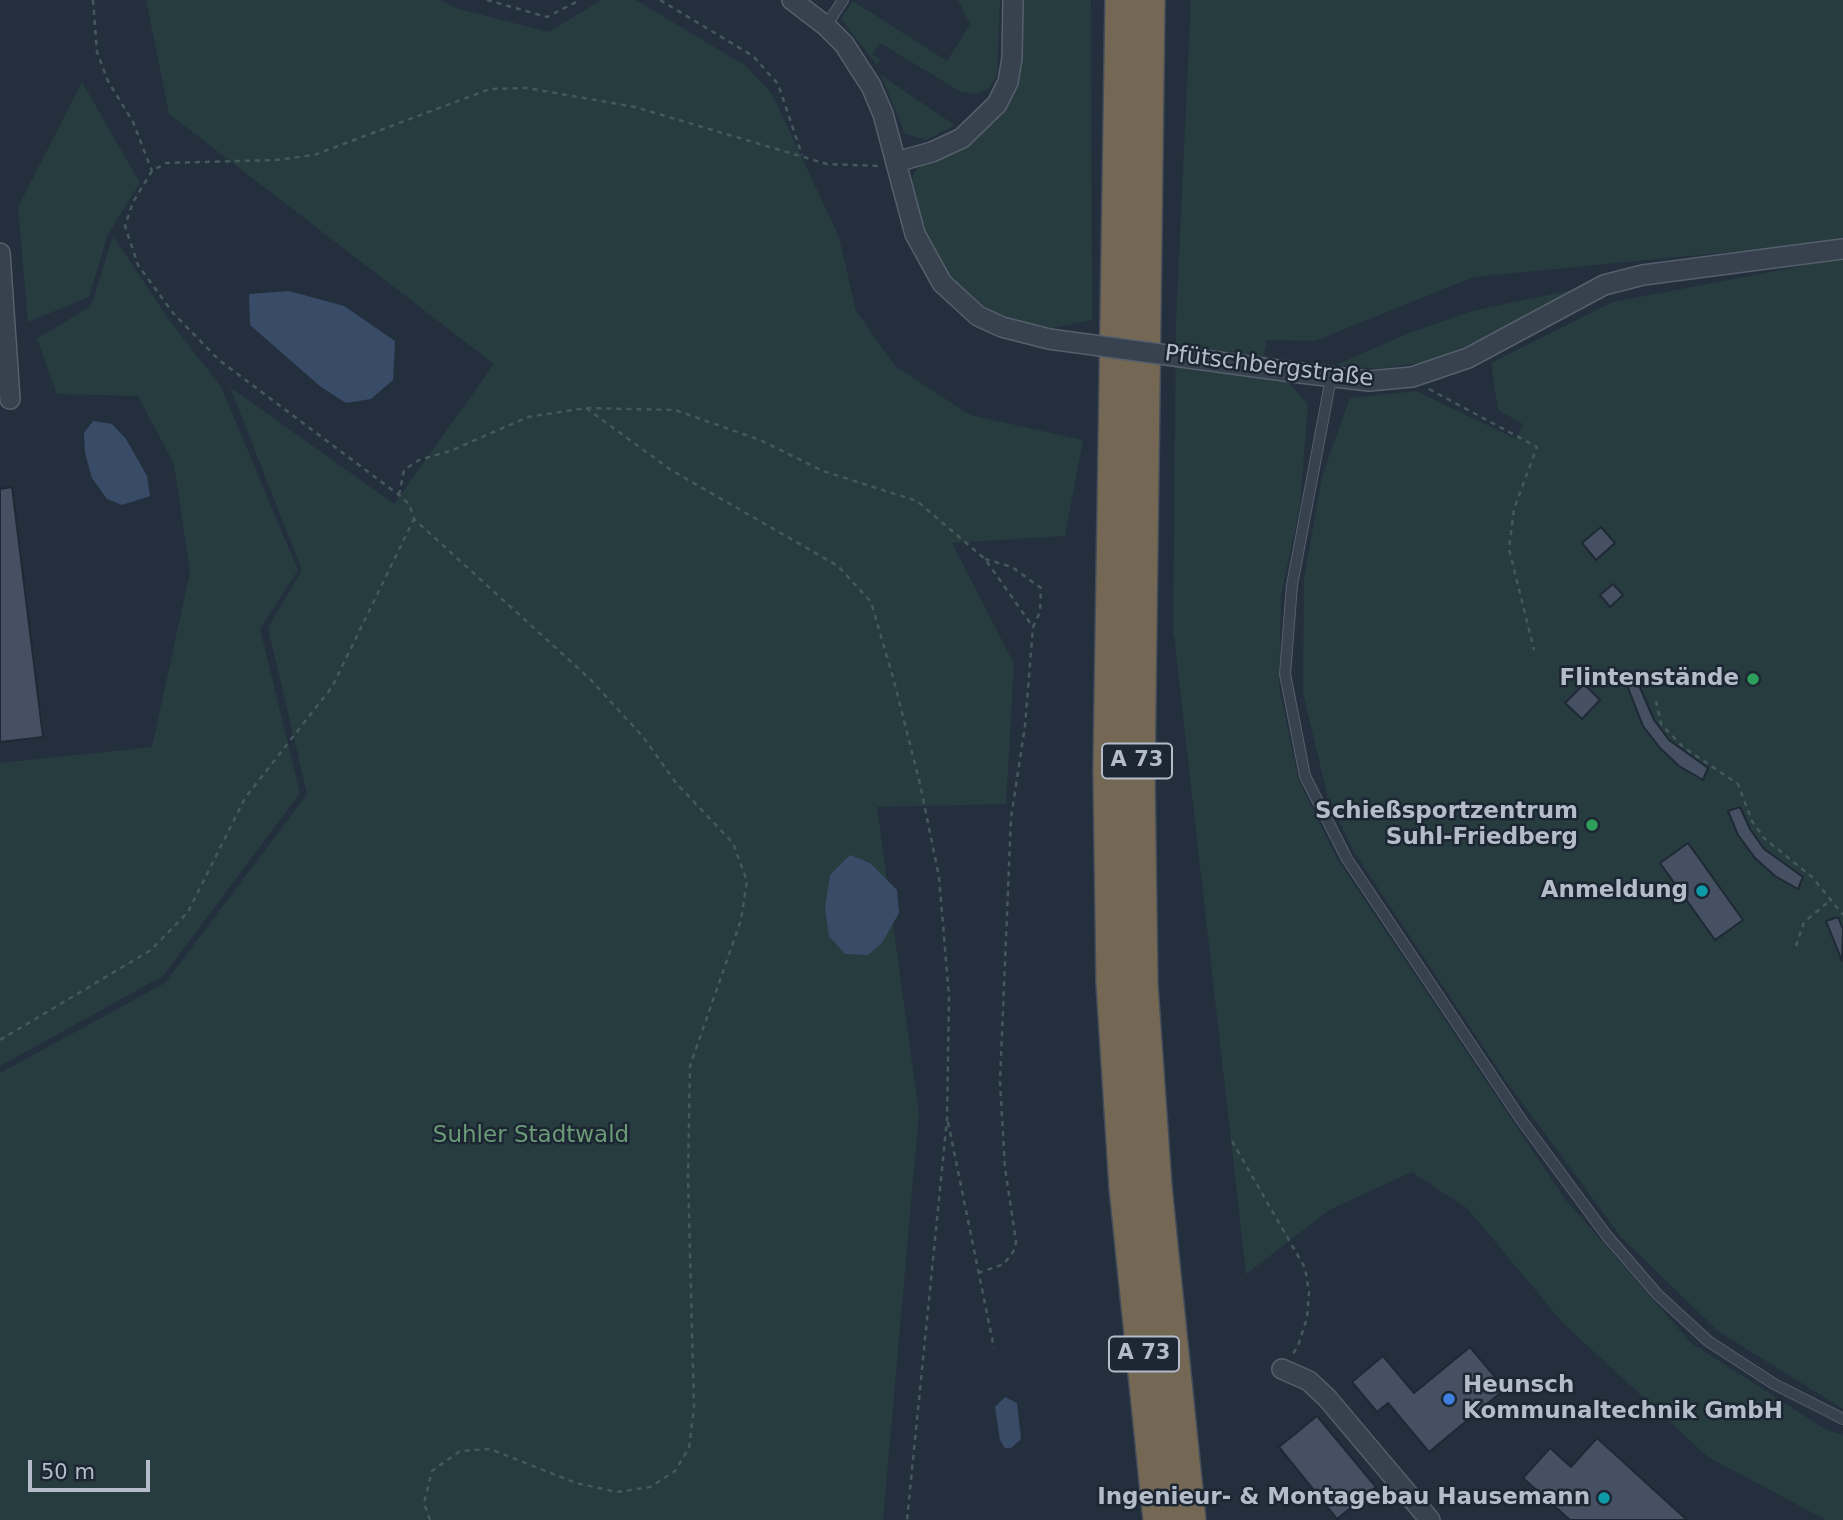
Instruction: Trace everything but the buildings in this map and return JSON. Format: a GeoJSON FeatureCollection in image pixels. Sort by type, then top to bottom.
{"type":"FeatureCollection","features":[{"type":"Feature","properties":{"kind":"highway","name":"A 73"},"geometry":{"type":"LineString","coordinates":[[1123,0],[1111,771],[1114,970],[1127,1187],[1161,1520]]}},
{"type":"Feature","properties":{"kind":"highway","name":"A 73"},"geometry":{"type":"LineString","coordinates":[[1147,0],[1137,776],[1140,986],[1154,1187],[1188,1520]]}},
{"type":"Feature","properties":{"kind":"street","name":"Pfütschbergstraße"},"geometry":{"type":"LineString","coordinates":[[792,0],[826,26],[844,44],[871,86],[883,114],[915,234],[942,283],[978,316],[1002,327],[1049,339],[1331,378],[1396,380],[1468,358],[1604,285],[1643,275],[1843,249]]}},
{"type":"Feature","properties":{"kind":"street"},"geometry":{"type":"LineString","coordinates":[[896,162],[932,152],[962,138],[997,104],[1008,82],[1013,58],[1013,0]]}},
{"type":"Feature","properties":{"kind":"street"},"geometry":{"type":"LineString","coordinates":[[0,253],[10,399]]}},
{"type":"Feature","properties":{"kind":"street"},"geometry":{"type":"LineString","coordinates":[[1282,1369],[1309,1381],[1327,1398],[1430,1520]]}},
{"type":"Feature","properties":{"kind":"lane"},"geometry":{"type":"LineString","coordinates":[[826,26],[843,0]]}},
{"type":"Feature","properties":{"kind":"lane"},"geometry":{"type":"LineString","coordinates":[[1331,378],[1292,584],[1285,674],[1305,776],[1347,859],[1522,1121],[1607,1236],[1658,1295],[1708,1341],[1773,1384],[1843,1419]]}},
{"type":"Feature","properties":{"kind":"path"},"geometry":{"type":"LineString","coordinates":[[93,0],[97,52],[108,81],[133,122],[152,171]]}},
{"type":"Feature","properties":{"kind":"path"},"geometry":{"type":"LineString","coordinates":[[486,0],[547,17],[580,0]]}},
{"type":"Feature","properties":{"kind":"path"},"geometry":{"type":"LineString","coordinates":[[660,0],[753,56],[778,84],[802,155]]}},
{"type":"Feature","properties":{"kind":"path"},"geometry":{"type":"LineString","coordinates":[[430,1520],[425,1503],[432,1471],[460,1451],[490,1449],[576,1483],[617,1492],[650,1487],[675,1471],[689,1448],[694,1407],[688,1178],[690,1066],[741,920],[747,881],[733,843],[676,783],[644,738],[590,678],[414,519],[409,503],[219,360],[173,313],[138,265],[125,226],[133,202],[152,171],[166,163],[276,160],[314,155],[478,93],[527,88],[635,107],[758,146],[802,155],[827,164],[873,167],[896,162]]}},
{"type":"Feature","properties":{"kind":"path"},"geometry":{"type":"LineString","coordinates":[[1412,377],[1442,397],[1537,447],[1514,509],[1509,549],[1534,650]]}},
{"type":"Feature","properties":{"kind":"path"},"geometry":{"type":"LineString","coordinates":[[399,495],[404,470],[419,460],[450,452],[528,417],[586,408],[675,410],[760,440],[823,471],[917,501],[985,559],[1033,627]]}},
{"type":"Feature","properties":{"kind":"path"},"geometry":{"type":"LineString","coordinates":[[586,408],[671,470],[838,566],[871,602],[914,758],[939,877],[949,996],[947,1119],[907,1520]]}},
{"type":"Feature","properties":{"kind":"path"},"geometry":{"type":"LineString","coordinates":[[0,1040],[151,950],[188,912],[245,798],[332,687],[414,519]]}},
{"type":"Feature","properties":{"kind":"path"},"geometry":{"type":"LineString","coordinates":[[978,1273],[1004,1264],[1016,1241],[1005,1168],[1000,1082],[1011,818],[1025,726],[1033,627],[1040,612],[1041,588],[1012,567],[985,559]]}},
{"type":"Feature","properties":{"kind":"path"},"geometry":{"type":"LineString","coordinates":[[1656,701],[1661,724],[1683,747],[1738,783],[1752,821],[1764,838],[1812,877],[1843,915]]}},
{"type":"Feature","properties":{"kind":"path"},"geometry":{"type":"LineString","coordinates":[[1796,946],[1804,922],[1832,899]]}},
{"type":"Feature","properties":{"kind":"path"},"geometry":{"type":"LineString","coordinates":[[947,1119],[994,1348]]}},
{"type":"Feature","properties":{"kind":"path"},"geometry":{"type":"LineString","coordinates":[[1232,1141],[1305,1268],[1307,1318],[1298,1346],[1282,1369]]}},
{"type":"Feature","properties":{"kind":"green space","name":"Suhler Stadtwald"},"geometry":{"type":"Polygon","coordinates":[[[146,0],[441,0],[455,8],[549,32],[601,0],[636,0],[746,66],[772,94],[839,237],[856,311],[895,366],[970,415],[1083,440],[1065,536],[952,543],[1014,664],[1006,804],[877,807],[919,1113],[883,1520],[0,1520],[0,1073],[165,983],[307,794],[268,628],[302,570],[230,387],[394,504],[494,364],[169,114],[146,0]]]}},
{"type":"Feature","properties":{"kind":"green space"},"geometry":{"type":"Polygon","coordinates":[[[958,0],[1000,0],[997,75],[990,88],[977,94],[961,92],[880,43],[872,54],[881,60],[877,65],[841,19],[853,1],[947,61],[970,24],[958,0]]]}},
{"type":"Feature","properties":{"kind":"green space"},"geometry":{"type":"Polygon","coordinates":[[[1021,0],[1091,0],[1092,320],[1047,329],[992,312],[954,283],[930,247],[910,188],[914,173],[923,163],[948,155],[970,142],[1002,115],[1017,83],[1021,0]]]}},
{"type":"Feature","properties":{"kind":"green space"},"geometry":{"type":"Polygon","coordinates":[[[1191,0],[1843,0],[1843,241],[1474,277],[1315,341],[1267,340],[1264,354],[1308,405],[1300,506],[1281,596],[1279,687],[1298,778],[1337,859],[1565,1199],[1691,1343],[1825,1429],[1843,1435],[1843,1520],[1826,1520],[1708,1457],[1563,1323],[1468,1209],[1412,1172],[1331,1209],[1246,1274],[1174,635],[1173,639],[1176,321],[1191,0]]]}},
{"type":"Feature","properties":{"kind":"green space"},"geometry":{"type":"Polygon","coordinates":[[[881,75],[953,124],[952,127],[926,140],[905,134],[881,75]]]}},
{"type":"Feature","properties":{"kind":"green space"},"geometry":{"type":"Polygon","coordinates":[[[82,82],[140,183],[108,234],[89,297],[28,322],[18,207],[82,82]]]}},
{"type":"Feature","properties":{"kind":"green space"},"geometry":{"type":"Polygon","coordinates":[[[113,236],[170,321],[221,387],[298,570],[260,629],[300,793],[163,976],[0,1066],[0,763],[152,747],[190,572],[174,464],[138,396],[57,394],[37,339],[91,306],[113,236]]]}},
{"type":"Feature","properties":{"kind":"green space","name":"Schießsportzentrum Suhl-Friedberg"},"geometry":{"type":"Polygon","coordinates":[[[1843,258],[1843,1409],[1718,1331],[1621,1237],[1506,1081],[1354,852],[1328,798],[1303,693],[1304,579],[1322,476],[1350,398],[1416,391],[1516,439],[1523,424],[1498,410],[1491,363],[1613,302],[1843,258]]]}},
{"type":"Feature","properties":{"kind":"green space"},"geometry":{"type":"Polygon","coordinates":[[[1571,290],[1487,337],[1431,361],[1378,369],[1336,365],[1409,333],[1472,311],[1571,290]]]}},
{"type":"Feature","properties":{"kind":"water"},"geometry":{"type":"Polygon","coordinates":[[[289,291],[344,306],[395,341],[393,380],[371,399],[346,403],[321,387],[250,325],[249,294],[289,291]]]}},
{"type":"Feature","properties":{"kind":"water"},"geometry":{"type":"Polygon","coordinates":[[[93,421],[112,424],[126,439],[147,476],[150,496],[122,505],[107,499],[92,478],[85,453],[84,433],[93,421]]]}},
{"type":"Feature","properties":{"kind":"water"},"geometry":{"type":"Polygon","coordinates":[[[850,855],[870,863],[897,890],[899,913],[882,943],[868,955],[845,954],[829,936],[825,908],[830,875],[850,855]]]}},
{"type":"Feature","properties":{"kind":"water"},"geometry":{"type":"Polygon","coordinates":[[[1005,1397],[1017,1403],[1021,1439],[1011,1448],[1005,1448],[1000,1440],[995,1407],[1005,1397]]]}},
{"type":"Feature","properties":{"kind":"place","name":"Flintenstände"},"geometry":{"type":"Point","coordinates":[1753,679]}},
{"type":"Feature","properties":{"kind":"place","name":"Schießsportzentrum Suhl-Friedberg"},"geometry":{"type":"Point","coordinates":[1592,825]}},
{"type":"Feature","properties":{"kind":"place","name":"Anmeldung"},"geometry":{"type":"Point","coordinates":[1702,891]}},
{"type":"Feature","properties":{"kind":"place","name":"Heunsch Kommunaltechnik GmbH"},"geometry":{"type":"Point","coordinates":[1449,1399]}},
{"type":"Feature","properties":{"kind":"place","name":"Ingenieur- & Montagebau Hausemann"},"geometry":{"type":"Point","coordinates":[1604,1498]}}]}
